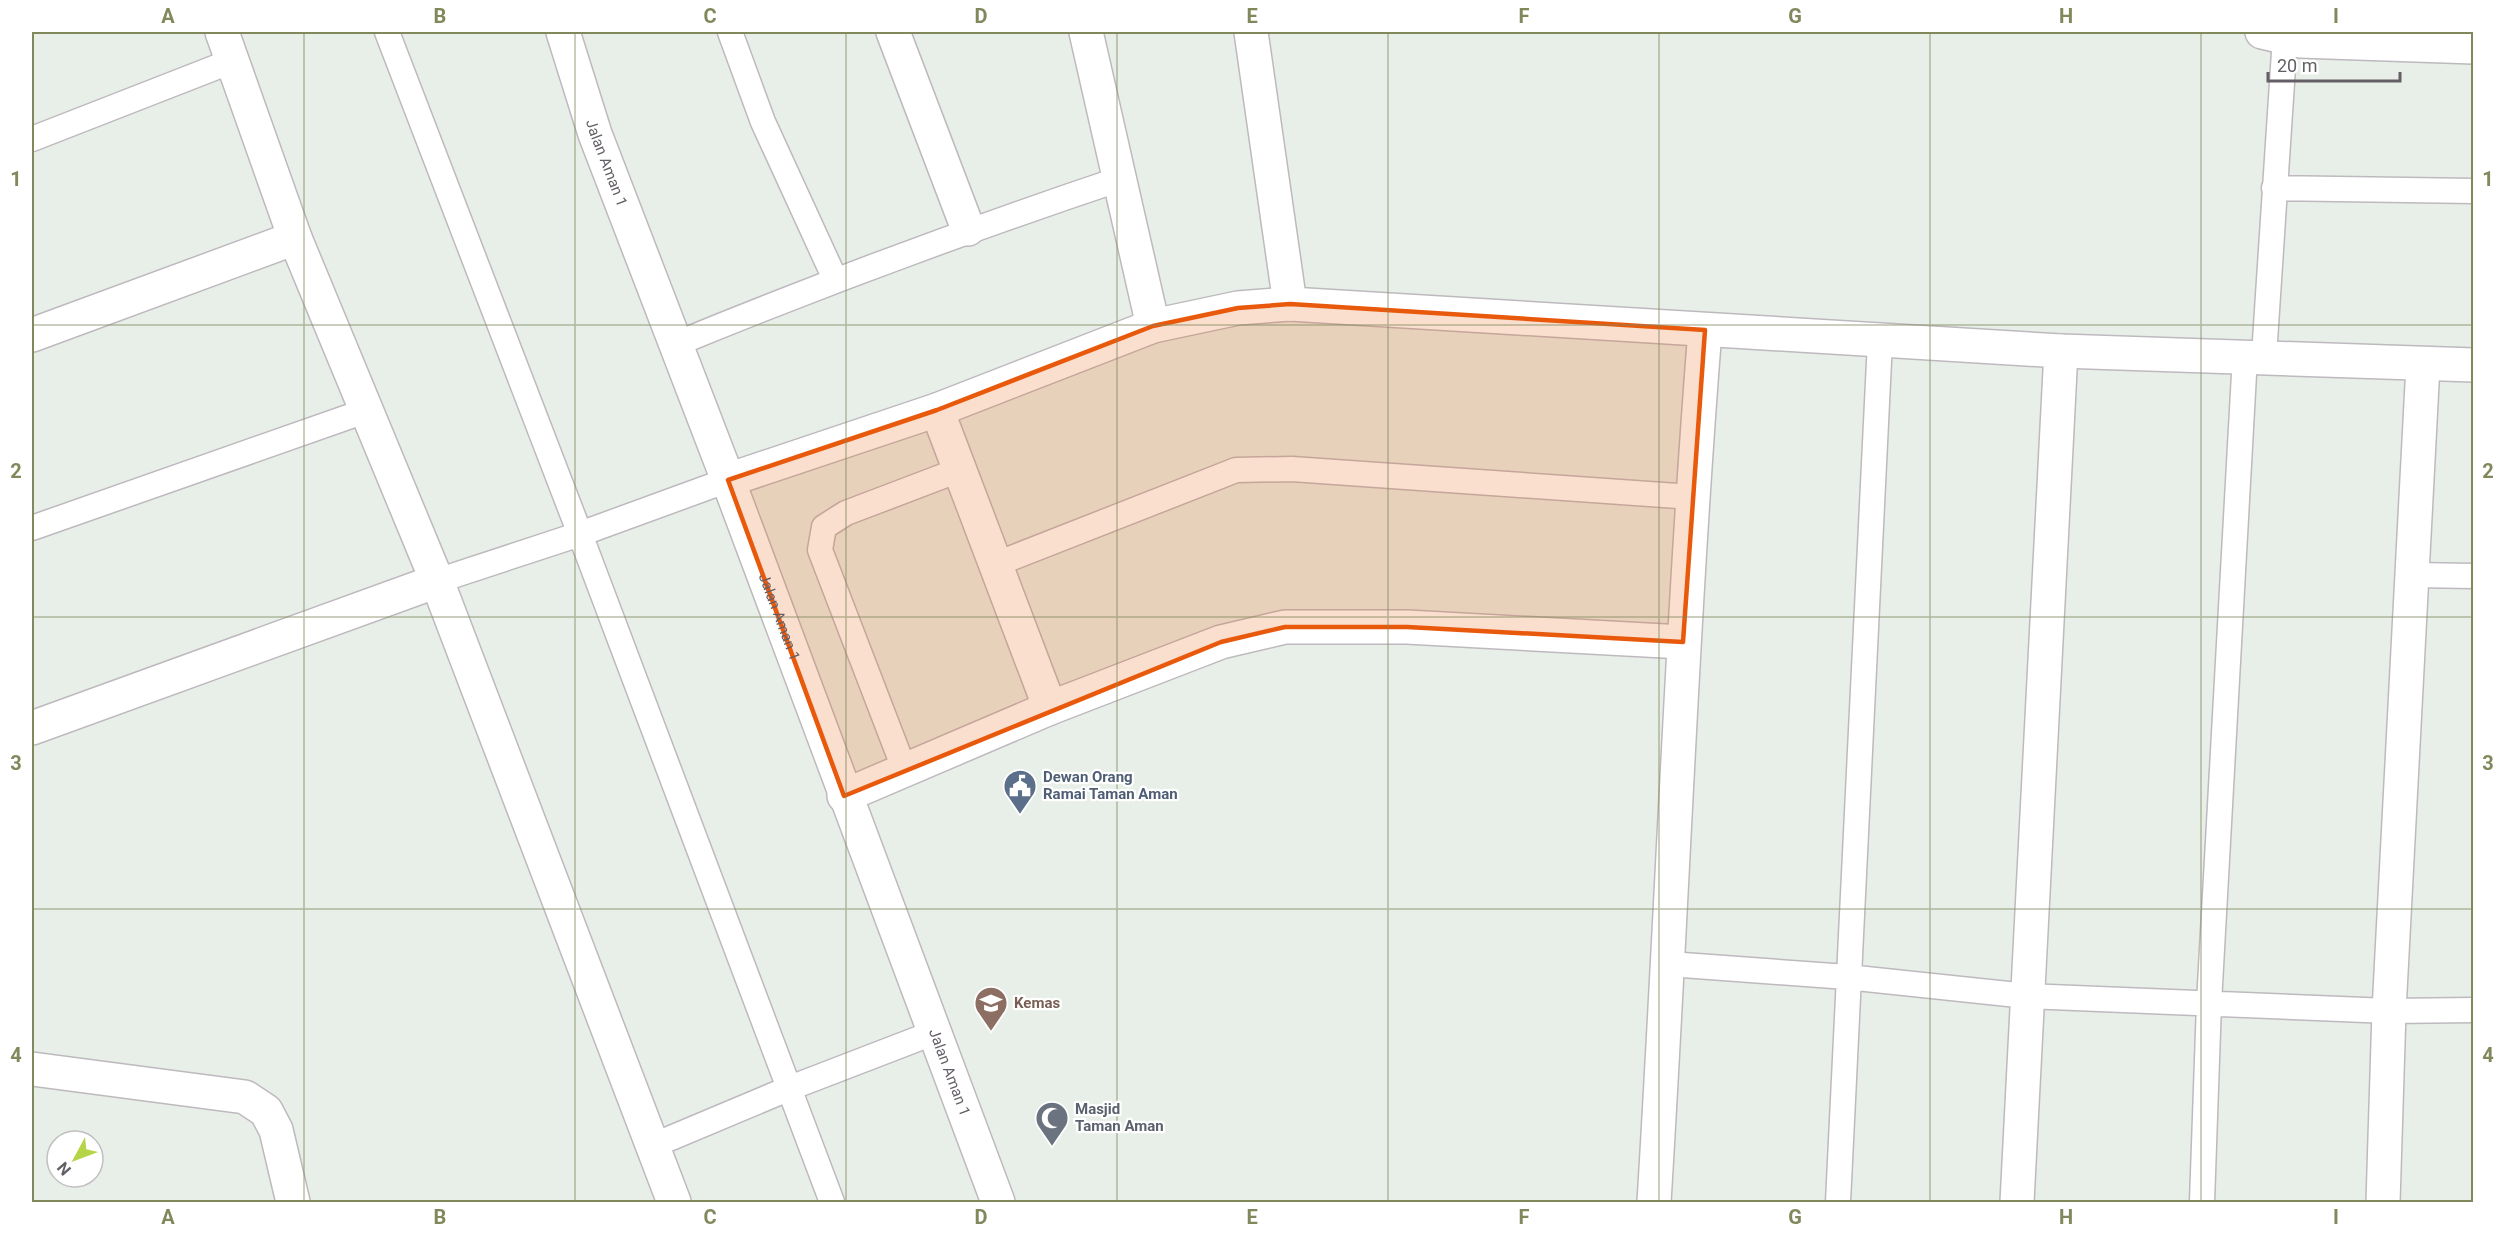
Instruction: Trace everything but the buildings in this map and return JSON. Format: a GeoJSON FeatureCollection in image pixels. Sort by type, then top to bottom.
{"type":"FeatureCollection","features":[{"type":"Feature","properties":{"kind":"street","name":"Jalan Aman 1"},"geometry":{"type":"LineString","coordinates":[[563,32],[595,134],[728,480],[844,796],[998,1203]]}},
{"type":"Feature","properties":{"kind":"street"},"geometry":{"type":"LineString","coordinates":[[892,32],[968,230]]}},
{"type":"Feature","properties":{"kind":"street"},"geometry":{"type":"LineString","coordinates":[[1086,32],[1153,326]]}},
{"type":"Feature","properties":{"kind":"street"},"geometry":{"type":"LineString","coordinates":[[1251,32],[1290,304]]}},
{"type":"Feature","properties":{"kind":"street"},"geometry":{"type":"LineString","coordinates":[[2287,35],[2474,47]]}},
{"type":"Feature","properties":{"kind":"street"},"geometry":{"type":"LineString","coordinates":[[227,46],[295,238],[437,581],[674,1203]]}},
{"type":"Feature","properties":{"kind":"street"},"geometry":{"type":"LineString","coordinates":[[32,335],[295,238]]}},
{"type":"Feature","properties":{"kind":"street"},"geometry":{"type":"LineString","coordinates":[[728,480],[937,410],[1153,326],[1238,308],[1290,304],[2061,351],[2474,365]]}},
{"type":"Feature","properties":{"kind":"street"},"geometry":{"type":"LineString","coordinates":[[1654,1203],[1669,964],[1683,642],[1705,330]]}},
{"type":"Feature","properties":{"kind":"street"},"geometry":{"type":"LineString","coordinates":[[2017,1203],[2061,351]]}},
{"type":"Feature","properties":{"kind":"street"},"geometry":{"type":"LineString","coordinates":[[2383,1203],[2389,1011],[2423,365]]}},
{"type":"Feature","properties":{"kind":"street"},"geometry":{"type":"LineString","coordinates":[[937,410],[1050,708]]}},
{"type":"Feature","properties":{"kind":"street"},"geometry":{"type":"LineString","coordinates":[[32,728],[437,581]]}},
{"type":"Feature","properties":{"kind":"street"},"geometry":{"type":"LineString","coordinates":[[844,796],[1050,708],[1221,642],[1285,627],[1407,627],[1683,642]]}},
{"type":"Feature","properties":{"kind":"street"},"geometry":{"type":"LineString","coordinates":[[32,1069],[245,1097],[266,1111],[276,1130],[293,1203]]}},
{"type":"Feature","properties":{"kind":"lane"},"geometry":{"type":"LineString","coordinates":[[387,32],[580,534],[832,1203]]}},
{"type":"Feature","properties":{"kind":"lane"},"geometry":{"type":"LineString","coordinates":[[730,32],[763,122],[835,279]]}},
{"type":"Feature","properties":{"kind":"lane"},"geometry":{"type":"LineString","coordinates":[[2202,1203],[2209,1003],[2254,356],[2274,188],[2287,35]]}},
{"type":"Feature","properties":{"kind":"lane"},"geometry":{"type":"LineString","coordinates":[[32,139],[227,46]]}},
{"type":"Feature","properties":{"kind":"lane"},"geometry":{"type":"LineString","coordinates":[[676,344],[835,279],[968,230],[1118,180]]}},
{"type":"Feature","properties":{"kind":"lane"},"geometry":{"type":"LineString","coordinates":[[2274,188],[2474,191]]}},
{"type":"Feature","properties":{"kind":"lane"},"geometry":{"type":"LineString","coordinates":[[1838,1203],[1847,977],[1880,341]]}},
{"type":"Feature","properties":{"kind":"lane"},"geometry":{"type":"LineString","coordinates":[[32,528],[368,410]]}},
{"type":"Feature","properties":{"kind":"lane"},"geometry":{"type":"LineString","coordinates":[[994,565],[1236,470],[1292,469],[1692,497]]}},
{"type":"Feature","properties":{"kind":"lane"},"geometry":{"type":"LineString","coordinates":[[905,771],[820,550],[824,527],[846,513],[959,470]]}},
{"type":"Feature","properties":{"kind":"lane"},"geometry":{"type":"LineString","coordinates":[[437,581],[580,534],[728,480]]}},
{"type":"Feature","properties":{"kind":"lane"},"geometry":{"type":"LineString","coordinates":[[2413,575],[2474,576]]}},
{"type":"Feature","properties":{"kind":"lane"},"geometry":{"type":"LineString","coordinates":[[1669,964],[1847,977],[2027,996],[2389,1011],[2474,1010]]}},
{"type":"Feature","properties":{"kind":"lane"},"geometry":{"type":"LineString","coordinates":[[652,1146],[790,1088],[933,1033]]}},
{"type":"Feature","properties":{"kind":"highlighted area"},"geometry":{"type":"Polygon","coordinates":[[[1290,304],[1705,330],[1683,642],[1407,627],[1285,627],[1221,642],[844,796],[728,480],[937,410],[1153,326],[1238,308],[1290,304]]]}},
{"type":"Feature","properties":{"kind":"place","name":"Dewan Orang Ramai Taman Aman"},"geometry":{"type":"Point","coordinates":[1020,815]}},
{"type":"Feature","properties":{"kind":"place","name":"Kemas"},"geometry":{"type":"Point","coordinates":[991,1032]}},
{"type":"Feature","properties":{"kind":"place","name":"Masjid Taman Aman"},"geometry":{"type":"Point","coordinates":[1052,1147]}}]}
